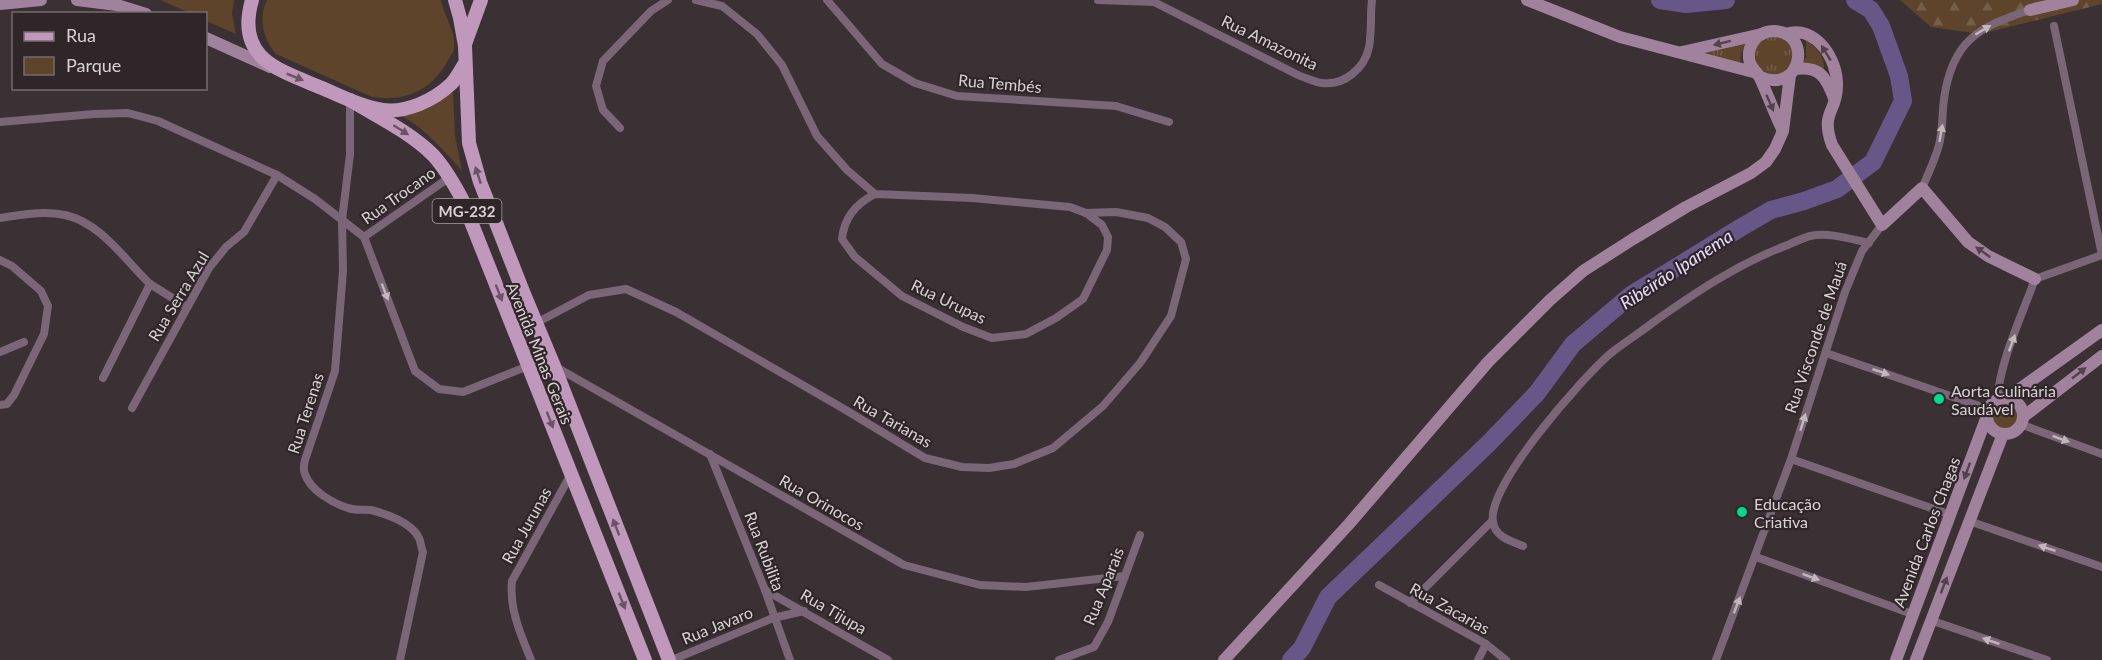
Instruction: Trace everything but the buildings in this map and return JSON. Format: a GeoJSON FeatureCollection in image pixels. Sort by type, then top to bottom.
{"type":"FeatureCollection","features":[{"type":"Feature","properties":{"kind":"main road"},"geometry":{"type":"LineString","coordinates":[[0,4],[41,0]]}},
{"type":"Feature","properties":{"kind":"main road"},"geometry":{"type":"LineString","coordinates":[[77,0],[117,5],[140,12]]}},
{"type":"Feature","properties":{"kind":"main road","name":"MG-232"},"geometry":{"type":"LineString","coordinates":[[252,0],[249,11],[250,37],[256,52],[273,68],[350,100]]}},
{"type":"Feature","properties":{"kind":"main road","name":"MG-232"},"geometry":{"type":"LineString","coordinates":[[455,0],[465,46],[464,65]]}},
{"type":"Feature","properties":{"kind":"main road","name":"MG-232"},"geometry":{"type":"LineString","coordinates":[[465,46],[481,0]]}},
{"type":"Feature","properties":{"kind":"main road"},"geometry":{"type":"LineString","coordinates":[[1527,0],[1620,37],[1681,52],[1774,80],[1783,79],[1792,72],[1810,68],[1822,74],[1835,99]]}},
{"type":"Feature","properties":{"kind":"main road"},"geometry":{"type":"LineString","coordinates":[[2030,10],[2058,0]]}},
{"type":"Feature","properties":{"kind":"main road"},"geometry":{"type":"LineString","coordinates":[[2030,10],[2073,0]]}},
{"type":"Feature","properties":{"kind":"main road"},"geometry":{"type":"LineString","coordinates":[[1224,660],[1349,524],[1488,362],[1550,300],[1583,271],[1633,239],[1686,207],[1751,173],[1766,162],[1775,149],[1783,130],[1792,72],[1799,54],[1797,46],[1786,34],[1779,31],[1681,52]]}},
{"type":"Feature","properties":{"kind":"main road"},"geometry":{"type":"LineString","coordinates":[[1786,34],[1802,32],[1813,37],[1829,55],[1838,88],[1827,118],[1827,131],[1832,144],[1882,225]]}},
{"type":"Feature","properties":{"kind":"main road"},"geometry":{"type":"LineString","coordinates":[[1762,34],[1756,39],[1749,53],[1750,62],[1783,130]]}},
{"type":"Feature","properties":{"kind":"main road"},"geometry":{"type":"LineString","coordinates":[[207,38],[273,68]]}},
{"type":"Feature","properties":{"kind":"main road"},"geometry":{"type":"LineString","coordinates":[[350,100],[382,110],[416,105],[438,94],[452,83],[464,65]]}},
{"type":"Feature","properties":{"kind":"main road","name":"Avenida Minas Gerais"},"geometry":{"type":"LineString","coordinates":[[464,65],[467,124],[473,161],[671,660]]}},
{"type":"Feature","properties":{"kind":"main road","name":"Avenida Minas Gerais"},"geometry":{"type":"LineString","coordinates":[[350,100],[410,136],[433,156],[450,177],[462,199],[645,660]]}},
{"type":"Feature","properties":{"kind":"main road"},"geometry":{"type":"LineString","coordinates":[[1922,188],[1968,242],[1988,256],[2035,279]]}},
{"type":"Feature","properties":{"kind":"main road","name":"Rua Visconde de Mauá"},"geometry":{"type":"LineString","coordinates":[[1882,225],[1922,188]]}},
{"type":"Feature","properties":{"kind":"main road"},"geometry":{"type":"LineString","coordinates":[[2102,330],[1995,406],[1990,426],[1993,430],[2003,434],[2014,432],[2022,420],[2102,356]]}},
{"type":"Feature","properties":{"kind":"main road"},"geometry":{"type":"LineString","coordinates":[[1995,406],[2017,402],[2022,411],[2022,420]]}},
{"type":"Feature","properties":{"kind":"main road","name":"Avenida Carlos Chagas"},"geometry":{"type":"LineString","coordinates":[[1896,660],[1995,406]]}},
{"type":"Feature","properties":{"kind":"main road"},"geometry":{"type":"LineString","coordinates":[[1916,660],[2003,434]]}},
{"type":"Feature","properties":{"kind":"street"},"geometry":{"type":"LineString","coordinates":[[620,128],[603,110],[596,86],[603,61],[651,11],[668,0]]}},
{"type":"Feature","properties":{"kind":"street"},"geometry":{"type":"LineString","coordinates":[[696,0],[722,6],[757,34],[782,66],[817,136],[847,170],[875,194]]}},
{"type":"Feature","properties":{"kind":"street","name":"Rua Tembés"},"geometry":{"type":"LineString","coordinates":[[827,0],[882,64],[915,83],[957,96],[1116,106],[1169,122]]}},
{"type":"Feature","properties":{"kind":"street","name":"Rua Amazonita"},"geometry":{"type":"LineString","coordinates":[[1098,0],[1154,2],[1300,76],[1323,83],[1338,82],[1350,76],[1365,58],[1369,46],[1372,0]]}},
{"type":"Feature","properties":{"kind":"street","name":"Rua Visconde de Mauá"},"geometry":{"type":"LineString","coordinates":[[1922,188],[1939,144],[1947,83],[1955,58],[1961,48],[1979,32],[2030,10]]}},
{"type":"Feature","properties":{"kind":"street"},"geometry":{"type":"LineString","coordinates":[[1826,353],[1995,406],[2006,359],[2035,279],[2102,255],[2054,26]]}},
{"type":"Feature","properties":{"kind":"street","name":"Rua Terenas"},"geometry":{"type":"LineString","coordinates":[[350,100],[350,154],[342,220],[343,271],[335,371],[305,460],[304,472],[309,482],[321,494],[350,509],[370,510],[393,518],[418,536],[423,552],[400,660]]}},
{"type":"Feature","properties":{"kind":"street"},"geometry":{"type":"LineString","coordinates":[[0,122],[128,113],[158,121],[190,134],[277,176],[315,199],[364,237],[415,371],[439,389],[463,392],[528,366]]}},
{"type":"Feature","properties":{"kind":"street","name":"Rua Serra Azul"},"geometry":{"type":"LineString","coordinates":[[132,408],[209,268],[226,247],[244,232],[277,176]]}},
{"type":"Feature","properties":{"kind":"street","name":"Rua Trocano"},"geometry":{"type":"LineString","coordinates":[[364,237],[450,177]]}},
{"type":"Feature","properties":{"kind":"street","name":"Rua Tarianas"},"geometry":{"type":"LineString","coordinates":[[536,323],[589,294],[626,289],[676,312],[925,458],[962,467],[989,468],[1014,464],[1053,448],[1103,406],[1140,363],[1171,316],[1186,259],[1181,242],[1165,227],[1148,218],[1116,212],[1086,213],[1070,207],[1005,200],[875,194]]}},
{"type":"Feature","properties":{"kind":"street","name":"Rua Urupas"},"geometry":{"type":"LineString","coordinates":[[875,194],[864,199],[855,208],[843,228],[842,239],[855,257],[902,296],[963,327],[992,338],[1026,334],[1056,318],[1083,299],[1107,250],[1108,237],[1102,225],[1086,213]]}},
{"type":"Feature","properties":{"kind":"street"},"geometry":{"type":"LineString","coordinates":[[0,218],[31,213],[63,214],[82,220],[100,234],[150,284],[187,307]]}},
{"type":"Feature","properties":{"kind":"street","name":"Rua Visconde de Mauá"},"geometry":{"type":"LineString","coordinates":[[1719,659],[1791,459],[1845,292],[1863,251],[1882,225]]}},
{"type":"Feature","properties":{"kind":"street"},"geometry":{"type":"LineString","coordinates":[[1410,603],[1492,521],[1498,496],[1532,443],[1572,392],[1610,354],[1701,288],[1766,253],[1811,236],[1837,236],[1869,243]]}},
{"type":"Feature","properties":{"kind":"street"},"geometry":{"type":"LineString","coordinates":[[0,260],[12,266],[41,291],[48,306],[44,334],[40,343],[14,395],[7,404],[0,405]]}},
{"type":"Feature","properties":{"kind":"street"},"geometry":{"type":"LineString","coordinates":[[103,378],[150,284]]}},
{"type":"Feature","properties":{"kind":"street"},"geometry":{"type":"LineString","coordinates":[[0,352],[24,342]]}},
{"type":"Feature","properties":{"kind":"street","name":"Rua Orinocos"},"geometry":{"type":"LineString","coordinates":[[528,366],[539,364],[554,366],[904,565],[980,585],[1026,587],[1125,576]]}},
{"type":"Feature","properties":{"kind":"street"},"geometry":{"type":"LineString","coordinates":[[2022,420],[2102,454]]}},
{"type":"Feature","properties":{"kind":"street","name":"Rua Rubilita"},"geometry":{"type":"LineString","coordinates":[[710,454],[765,590],[773,618],[790,660]]}},
{"type":"Feature","properties":{"kind":"street"},"geometry":{"type":"LineString","coordinates":[[1791,459],[1951,515]]}},
{"type":"Feature","properties":{"kind":"street","name":"Rua Jurunas"},"geometry":{"type":"LineString","coordinates":[[531,660],[513,609],[510,594],[512,581],[571,474]]}},
{"type":"Feature","properties":{"kind":"street"},"geometry":{"type":"LineString","coordinates":[[1492,521],[1496,531],[1503,537],[1523,546]]}},
{"type":"Feature","properties":{"kind":"street"},"geometry":{"type":"LineString","coordinates":[[1969,521],[2102,567]]}},
{"type":"Feature","properties":{"kind":"street","name":"Rua Aparais"},"geometry":{"type":"LineString","coordinates":[[1059,660],[1094,646],[1108,622],[1140,535]]}},
{"type":"Feature","properties":{"kind":"street"},"geometry":{"type":"LineString","coordinates":[[1756,557],[1912,614]]}},
{"type":"Feature","properties":{"kind":"street","name":"Rua Zacarias"},"geometry":{"type":"LineString","coordinates":[[1379,585],[1486,644],[1506,660]]}},
{"type":"Feature","properties":{"kind":"street","name":"Rua Tijupa"},"geometry":{"type":"LineString","coordinates":[[765,590],[888,660]]}},
{"type":"Feature","properties":{"kind":"street","name":"Rua Javaro"},"geometry":{"type":"LineString","coordinates":[[671,660],[773,618],[804,611]]}},
{"type":"Feature","properties":{"kind":"street"},"geometry":{"type":"LineString","coordinates":[[1930,620],[2047,660]]}},
{"type":"Feature","properties":{"kind":"street"},"geometry":{"type":"LineString","coordinates":[[1478,660],[1486,644]]}},
{"type":"Feature","properties":{"kind":"green space"},"geometry":{"type":"Polygon","coordinates":[[[160,0],[234,0],[232,14],[236,34],[207,21],[207,12],[188,12],[160,0]]]}},
{"type":"Feature","properties":{"kind":"green space"},"geometry":{"type":"Polygon","coordinates":[[[267,0],[441,0],[454,37],[454,50],[440,72],[425,87],[406,96],[372,97],[276,54],[263,28],[264,7],[267,0]]]}},
{"type":"Feature","properties":{"kind":"green space"},"geometry":{"type":"Polygon","coordinates":[[[1900,0],[2102,0],[2102,4],[1980,34],[1931,27],[1900,0]]]}},
{"type":"Feature","properties":{"kind":"green space"},"geometry":{"type":"Polygon","coordinates":[[[1780,35],[1790,46],[1793,57],[1789,67],[1776,76],[1758,69],[1753,50],[1760,39],[1780,35]]]}},
{"type":"Feature","properties":{"kind":"green space"},"geometry":{"type":"Polygon","coordinates":[[[1806,39],[1821,56],[1824,69],[1801,64],[1806,57],[1806,39]]]}},
{"type":"Feature","properties":{"kind":"green space"},"geometry":{"type":"Polygon","coordinates":[[[1731,44],[1749,44],[1741,53],[1740,67],[1700,52],[1731,44]]]}},
{"type":"Feature","properties":{"kind":"green space"},"geometry":{"type":"Polygon","coordinates":[[[453,92],[455,136],[462,171],[426,133],[400,115],[435,103],[453,92]]]}},
{"type":"Feature","properties":{"kind":"green space"},"geometry":{"type":"Polygon","coordinates":[[[2005,402],[2015,406],[2019,416],[2015,426],[2005,430],[1995,426],[1991,416],[1995,406],[2005,402]]]}},
{"type":"Feature","properties":{"kind":"waterway","name":"Ribeirão Ipanema"},"geometry":{"type":"LineString","coordinates":[[1660,0],[1686,4],[1726,0]]}},
{"type":"Feature","properties":{"kind":"waterway","name":"Ribeirão Ipanema"},"geometry":{"type":"LineString","coordinates":[[1291,660],[1302,648],[1328,597],[1489,443],[1537,393],[1573,344],[1631,295],[1740,228],[1771,210],[1837,189],[1873,162],[1903,101],[1899,76],[1881,26],[1871,10],[1855,0]]}},
{"type":"Feature","properties":{"kind":"place","name":"Aorta Culinária Saudável"},"geometry":{"type":"Point","coordinates":[1939,399]}},
{"type":"Feature","properties":{"kind":"place","name":"Educação Criativa"},"geometry":{"type":"Point","coordinates":[1742,512]}}]}
